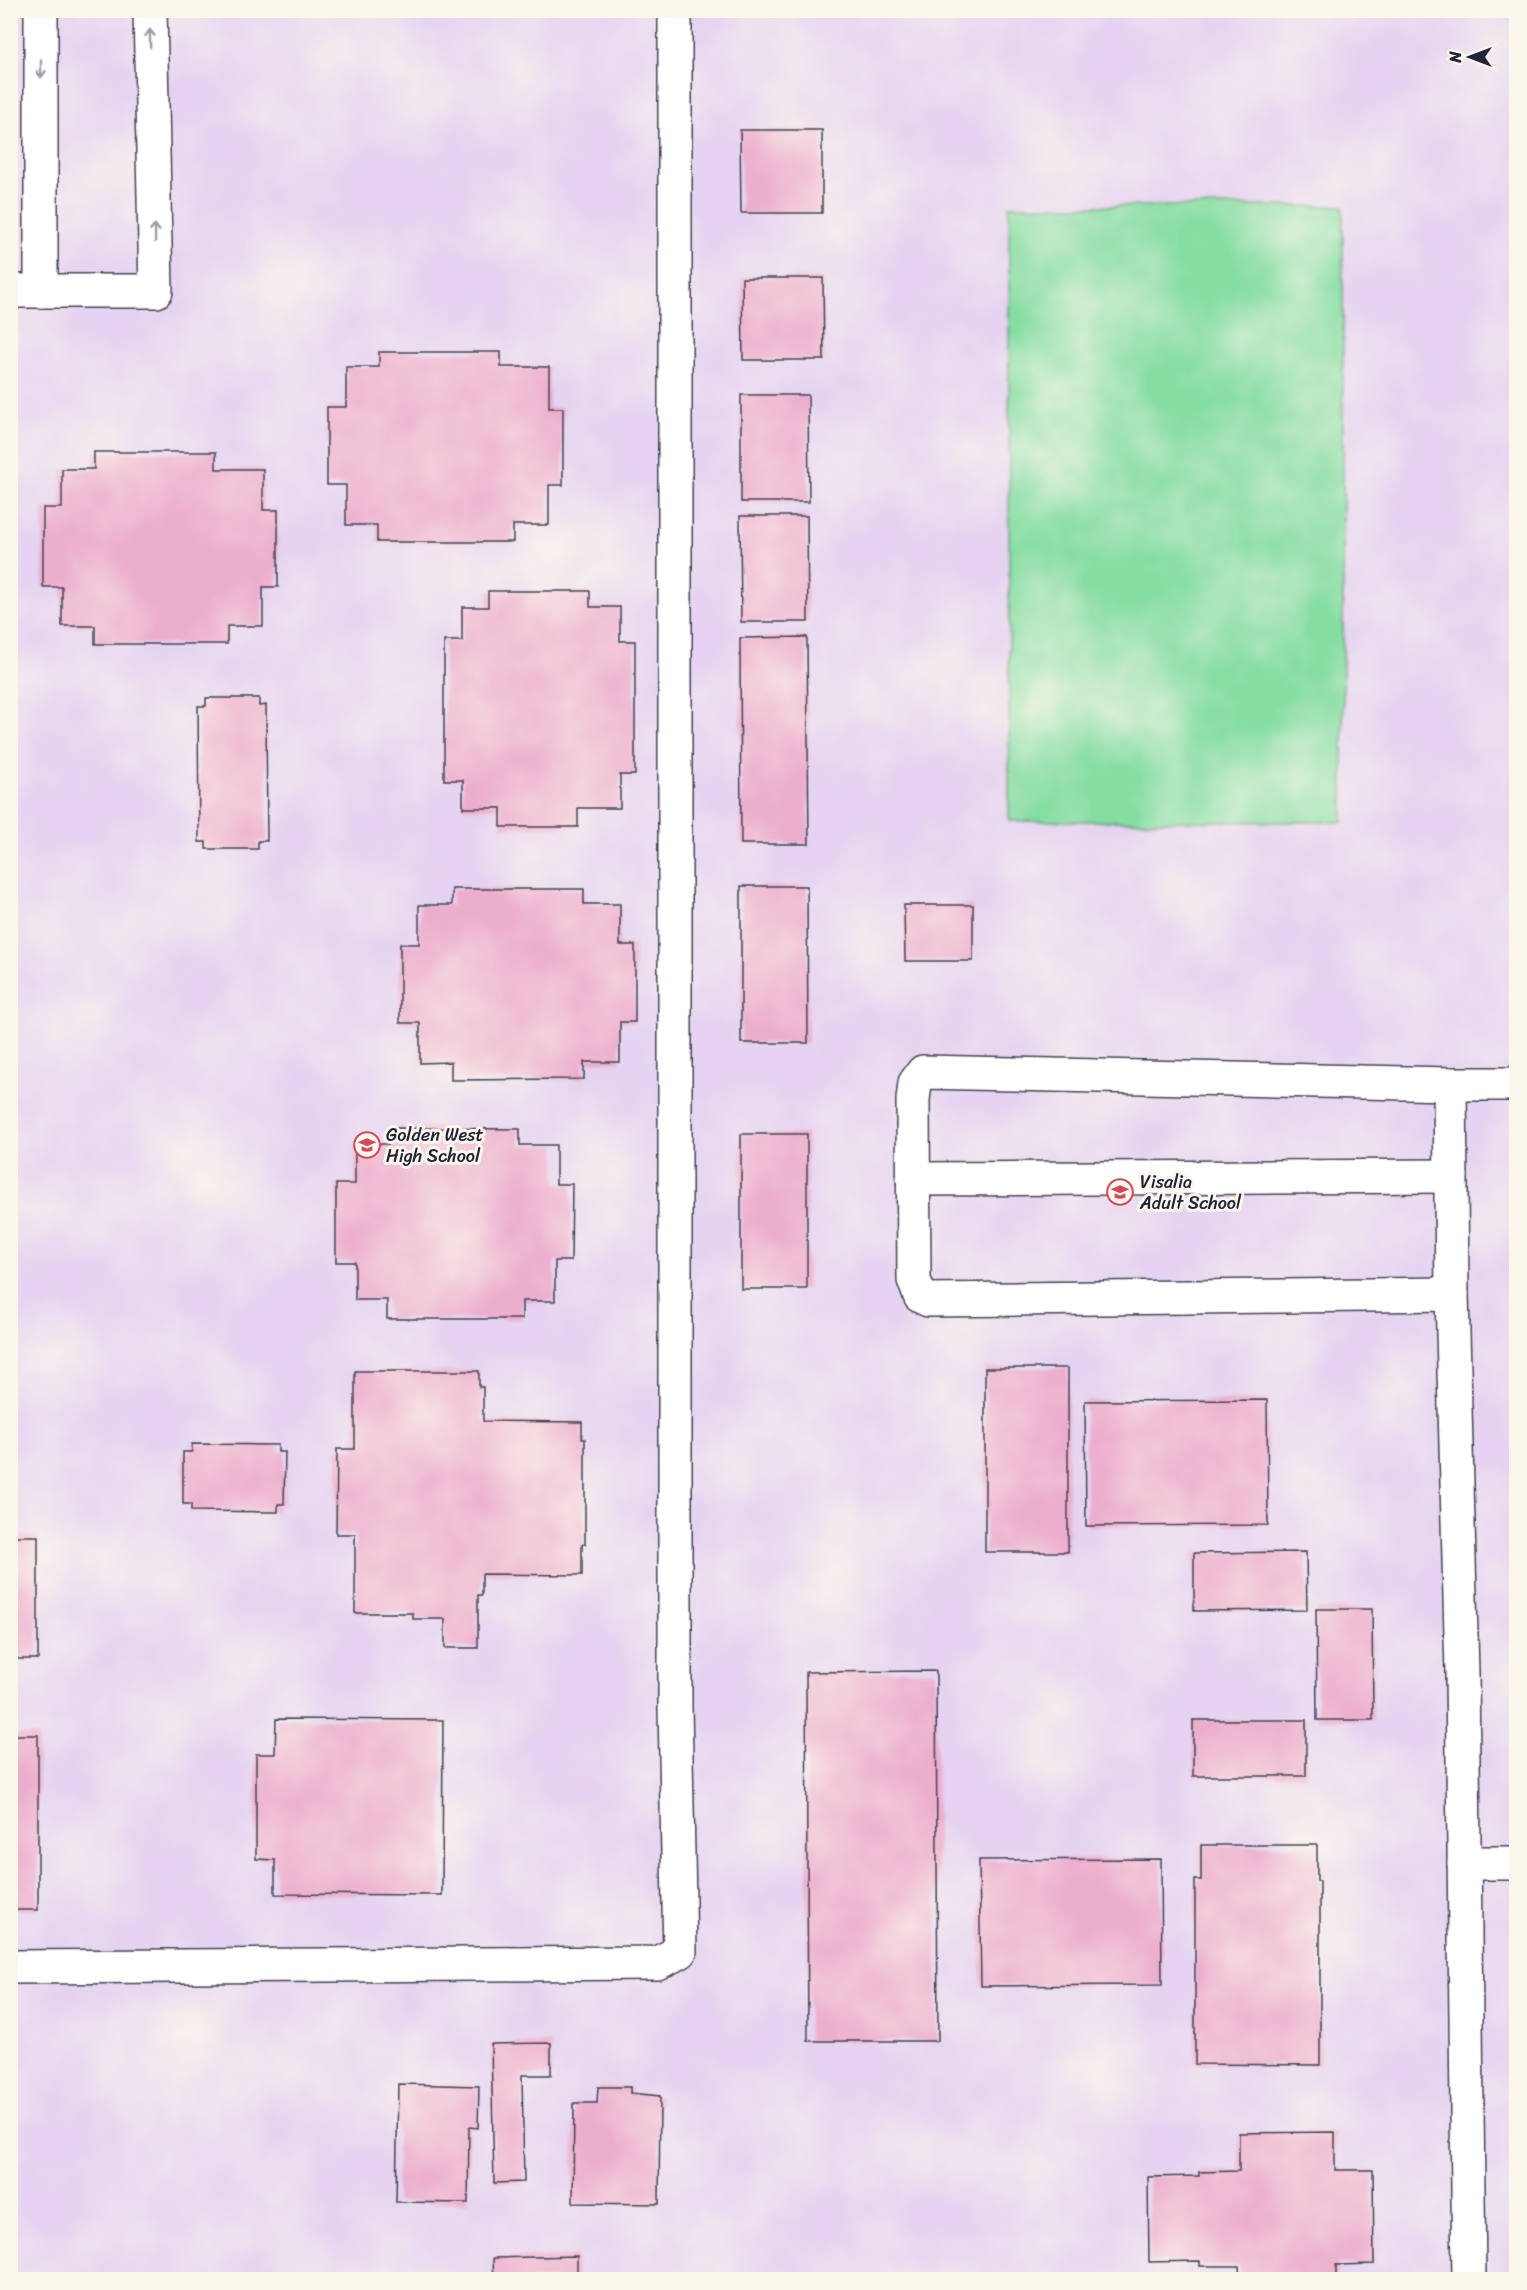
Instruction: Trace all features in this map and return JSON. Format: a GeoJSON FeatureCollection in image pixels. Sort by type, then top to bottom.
{"type":"FeatureCollection","features":[{"type":"Feature","properties":{"kind":"lane"},"geometry":{"type":"LineString","coordinates":[[41,10],[26,291],[156,291],[150,10]]}},
{"type":"Feature","properties":{"kind":"lane"},"geometry":{"type":"LineString","coordinates":[[10,1967],[657,1963],[680,1952],[675,1707],[675,10]]}},
{"type":"Feature","properties":{"kind":"lane"},"geometry":{"type":"LineString","coordinates":[[1452,1294],[928,1300],[920,1296],[914,1280],[913,1100],[915,1083],[923,1072],[1450,1084],[1516,1083]]}},
{"type":"Feature","properties":{"kind":"lane"},"geometry":{"type":"LineString","coordinates":[[1450,1084],[1452,1294],[1462,1673],[1469,2280]]}},
{"type":"Feature","properties":{"kind":"lane"},"geometry":{"type":"LineString","coordinates":[[913,1179],[1451,1176]]}},
{"type":"Feature","properties":{"kind":"lane"},"geometry":{"type":"LineString","coordinates":[[1464,1863],[1516,1863]]}},
{"type":"Feature","properties":{"kind":"shaded area"},"geometry":{"type":"Polygon","coordinates":[[[11,11],[1514,11],[1516,105],[1516,2279],[11,2280],[11,11]]]}},
{"type":"Feature","properties":{"kind":"green space"},"geometry":{"type":"Polygon","coordinates":[[[1009,206],[1343,206],[1343,822],[1009,821],[1009,206]]]}},
{"type":"Feature","properties":{"kind":"building"},"geometry":{"type":"Polygon","coordinates":[[[740,130],[822,130],[822,213],[741,213],[740,130]]]}},
{"type":"Feature","properties":{"kind":"building"},"geometry":{"type":"Polygon","coordinates":[[[742,278],[823,278],[824,360],[743,360],[742,278]]]}},
{"type":"Feature","properties":{"kind":"building"},"geometry":{"type":"Polygon","coordinates":[[[379,352],[501,352],[501,367],[549,367],[549,408],[563,408],[563,485],[549,485],[549,525],[513,525],[513,542],[377,542],[377,525],[346,525],[346,485],[327,485],[327,407],[346,407],[346,367],[379,367],[379,352]]]}},
{"type":"Feature","properties":{"kind":"building"},"geometry":{"type":"Polygon","coordinates":[[[741,395],[808,395],[809,502],[741,502],[741,395]]]}},
{"type":"Feature","properties":{"kind":"building"},"geometry":{"type":"Polygon","coordinates":[[[94,452],[216,452],[216,469],[263,469],[263,510],[278,510],[278,587],[263,587],[263,626],[227,626],[227,644],[95,644],[95,626],[62,626],[62,587],[43,587],[43,508],[62,508],[62,469],[94,469],[94,452]]]}},
{"type":"Feature","properties":{"kind":"building"},"geometry":{"type":"Polygon","coordinates":[[[740,516],[807,516],[808,622],[741,622],[740,516]]]}},
{"type":"Feature","properties":{"kind":"building"},"geometry":{"type":"Polygon","coordinates":[[[488,591],[590,591],[590,607],[620,607],[620,641],[635,641],[635,775],[620,775],[620,808],[578,808],[578,827],[501,827],[501,808],[463,808],[463,780],[444,780],[444,641],[462,641],[462,607],[488,607],[488,591]]]}},
{"type":"Feature","properties":{"kind":"building"},"geometry":{"type":"Polygon","coordinates":[[[807,637],[809,844],[741,844],[740,638],[807,637]]]}},
{"type":"Feature","properties":{"kind":"building"},"geometry":{"type":"Polygon","coordinates":[[[206,698],[259,698],[259,706],[266,705],[267,841],[258,841],[258,849],[206,849],[206,842],[199,842],[198,706],[206,706],[206,698]]]}},
{"type":"Feature","properties":{"kind":"building"},"geometry":{"type":"Polygon","coordinates":[[[741,886],[807,886],[808,1043],[741,1043],[741,886]]]}},
{"type":"Feature","properties":{"kind":"building"},"geometry":{"type":"Polygon","coordinates":[[[452,889],[584,889],[584,904],[620,904],[620,945],[635,945],[635,1022],[620,1022],[620,1062],[584,1062],[584,1079],[451,1080],[451,1062],[420,1063],[420,1023],[400,1023],[400,944],[419,944],[419,905],[452,905],[452,889]]]}},
{"type":"Feature","properties":{"kind":"building"},"geometry":{"type":"Polygon","coordinates":[[[904,905],[973,905],[973,961],[905,961],[904,905]]]}},
{"type":"Feature","properties":{"kind":"building"},"geometry":{"type":"Polygon","coordinates":[[[389,1128],[520,1129],[520,1145],[556,1145],[556,1184],[572,1184],[571,1261],[555,1261],[555,1301],[522,1301],[522,1319],[387,1319],[387,1300],[355,1300],[355,1262],[336,1262],[336,1184],[355,1184],[355,1144],[389,1144],[389,1128]]]}},
{"type":"Feature","properties":{"kind":"building"},"geometry":{"type":"Polygon","coordinates":[[[741,1134],[807,1134],[807,1289],[741,1289],[741,1134]]]}},
{"type":"Feature","properties":{"kind":"building"},"geometry":{"type":"Polygon","coordinates":[[[985,1368],[1068,1368],[1068,1552],[985,1552],[985,1368]]]}},
{"type":"Feature","properties":{"kind":"building"},"geometry":{"type":"Polygon","coordinates":[[[355,1371],[479,1371],[479,1387],[483,1387],[483,1421],[582,1422],[582,1439],[585,1439],[585,1544],[582,1544],[582,1575],[482,1574],[482,1595],[478,1595],[478,1648],[445,1648],[445,1619],[413,1619],[413,1613],[355,1613],[355,1534],[336,1534],[337,1449],[355,1449],[355,1371]]]}},
{"type":"Feature","properties":{"kind":"building"},"geometry":{"type":"Polygon","coordinates":[[[1267,1400],[1268,1525],[1086,1526],[1085,1401],[1267,1400]]]}},
{"type":"Feature","properties":{"kind":"building"},"geometry":{"type":"Polygon","coordinates":[[[192,1444],[278,1445],[278,1452],[285,1452],[284,1504],[278,1504],[278,1512],[191,1511],[191,1504],[183,1504],[183,1452],[192,1452],[192,1444]]]}},
{"type":"Feature","properties":{"kind":"building"},"geometry":{"type":"Polygon","coordinates":[[[10,1536],[38,1536],[38,1659],[10,1659],[10,1536]]]}},
{"type":"Feature","properties":{"kind":"building"},"geometry":{"type":"Polygon","coordinates":[[[1306,1552],[1307,1610],[1194,1611],[1194,1553],[1306,1552]]]}},
{"type":"Feature","properties":{"kind":"building"},"geometry":{"type":"Polygon","coordinates":[[[1316,1609],[1372,1609],[1373,1720],[1317,1720],[1316,1609]]]}},
{"type":"Feature","properties":{"kind":"building"},"geometry":{"type":"Polygon","coordinates":[[[936,1671],[938,2041],[808,2041],[806,1672],[936,1671]]]}},
{"type":"Feature","properties":{"kind":"building"},"geometry":{"type":"Polygon","coordinates":[[[276,1719],[443,1720],[442,1895],[275,1894],[275,1860],[256,1859],[256,1754],[275,1754],[276,1719]]]}},
{"type":"Feature","properties":{"kind":"building"},"geometry":{"type":"Polygon","coordinates":[[[1193,1720],[1306,1720],[1306,1776],[1193,1776],[1193,1720]]]}},
{"type":"Feature","properties":{"kind":"building"},"geometry":{"type":"Polygon","coordinates":[[[10,1735],[38,1735],[38,1910],[10,1910],[10,1735]]]}},
{"type":"Feature","properties":{"kind":"building"},"geometry":{"type":"Polygon","coordinates":[[[1201,1845],[1317,1845],[1317,1881],[1320,1881],[1320,2065],[1195,2064],[1195,1880],[1201,1880],[1201,1845]]]}},
{"type":"Feature","properties":{"kind":"building"},"geometry":{"type":"Polygon","coordinates":[[[1161,1859],[1162,1985],[981,1986],[979,1860],[1161,1859]]]}},
{"type":"Feature","properties":{"kind":"building"},"geometry":{"type":"Polygon","coordinates":[[[551,2043],[551,2075],[522,2075],[524,2182],[494,2183],[491,2044],[551,2043]]]}},
{"type":"Feature","properties":{"kind":"building"},"geometry":{"type":"Polygon","coordinates":[[[398,2084],[479,2086],[478,2128],[469,2127],[468,2203],[396,2202],[398,2084]]]}},
{"type":"Feature","properties":{"kind":"building"},"geometry":{"type":"Polygon","coordinates":[[[598,2087],[630,2087],[630,2093],[660,2096],[659,2204],[573,2203],[574,2103],[597,2103],[598,2087]]]}},
{"type":"Feature","properties":{"kind":"building"},"geometry":{"type":"Polygon","coordinates":[[[1335,2132],[1335,2170],[1373,2170],[1374,2264],[1336,2265],[1336,2280],[1240,2280],[1239,2266],[1200,2266],[1200,2261],[1149,2262],[1148,2177],[1199,2176],[1199,2172],[1239,2171],[1239,2133],[1335,2132]]]}},
{"type":"Feature","properties":{"kind":"building"},"geometry":{"type":"Polygon","coordinates":[[[577,2256],[577,2280],[494,2280],[493,2258],[577,2256]]]}},
{"type":"Feature","properties":{"kind":"place","name":"Golden West High School"},"geometry":{"type":"Point","coordinates":[367,1145]}},
{"type":"Feature","properties":{"kind":"place","name":"Visalia Adult School"},"geometry":{"type":"Point","coordinates":[1120,1192]}}]}
